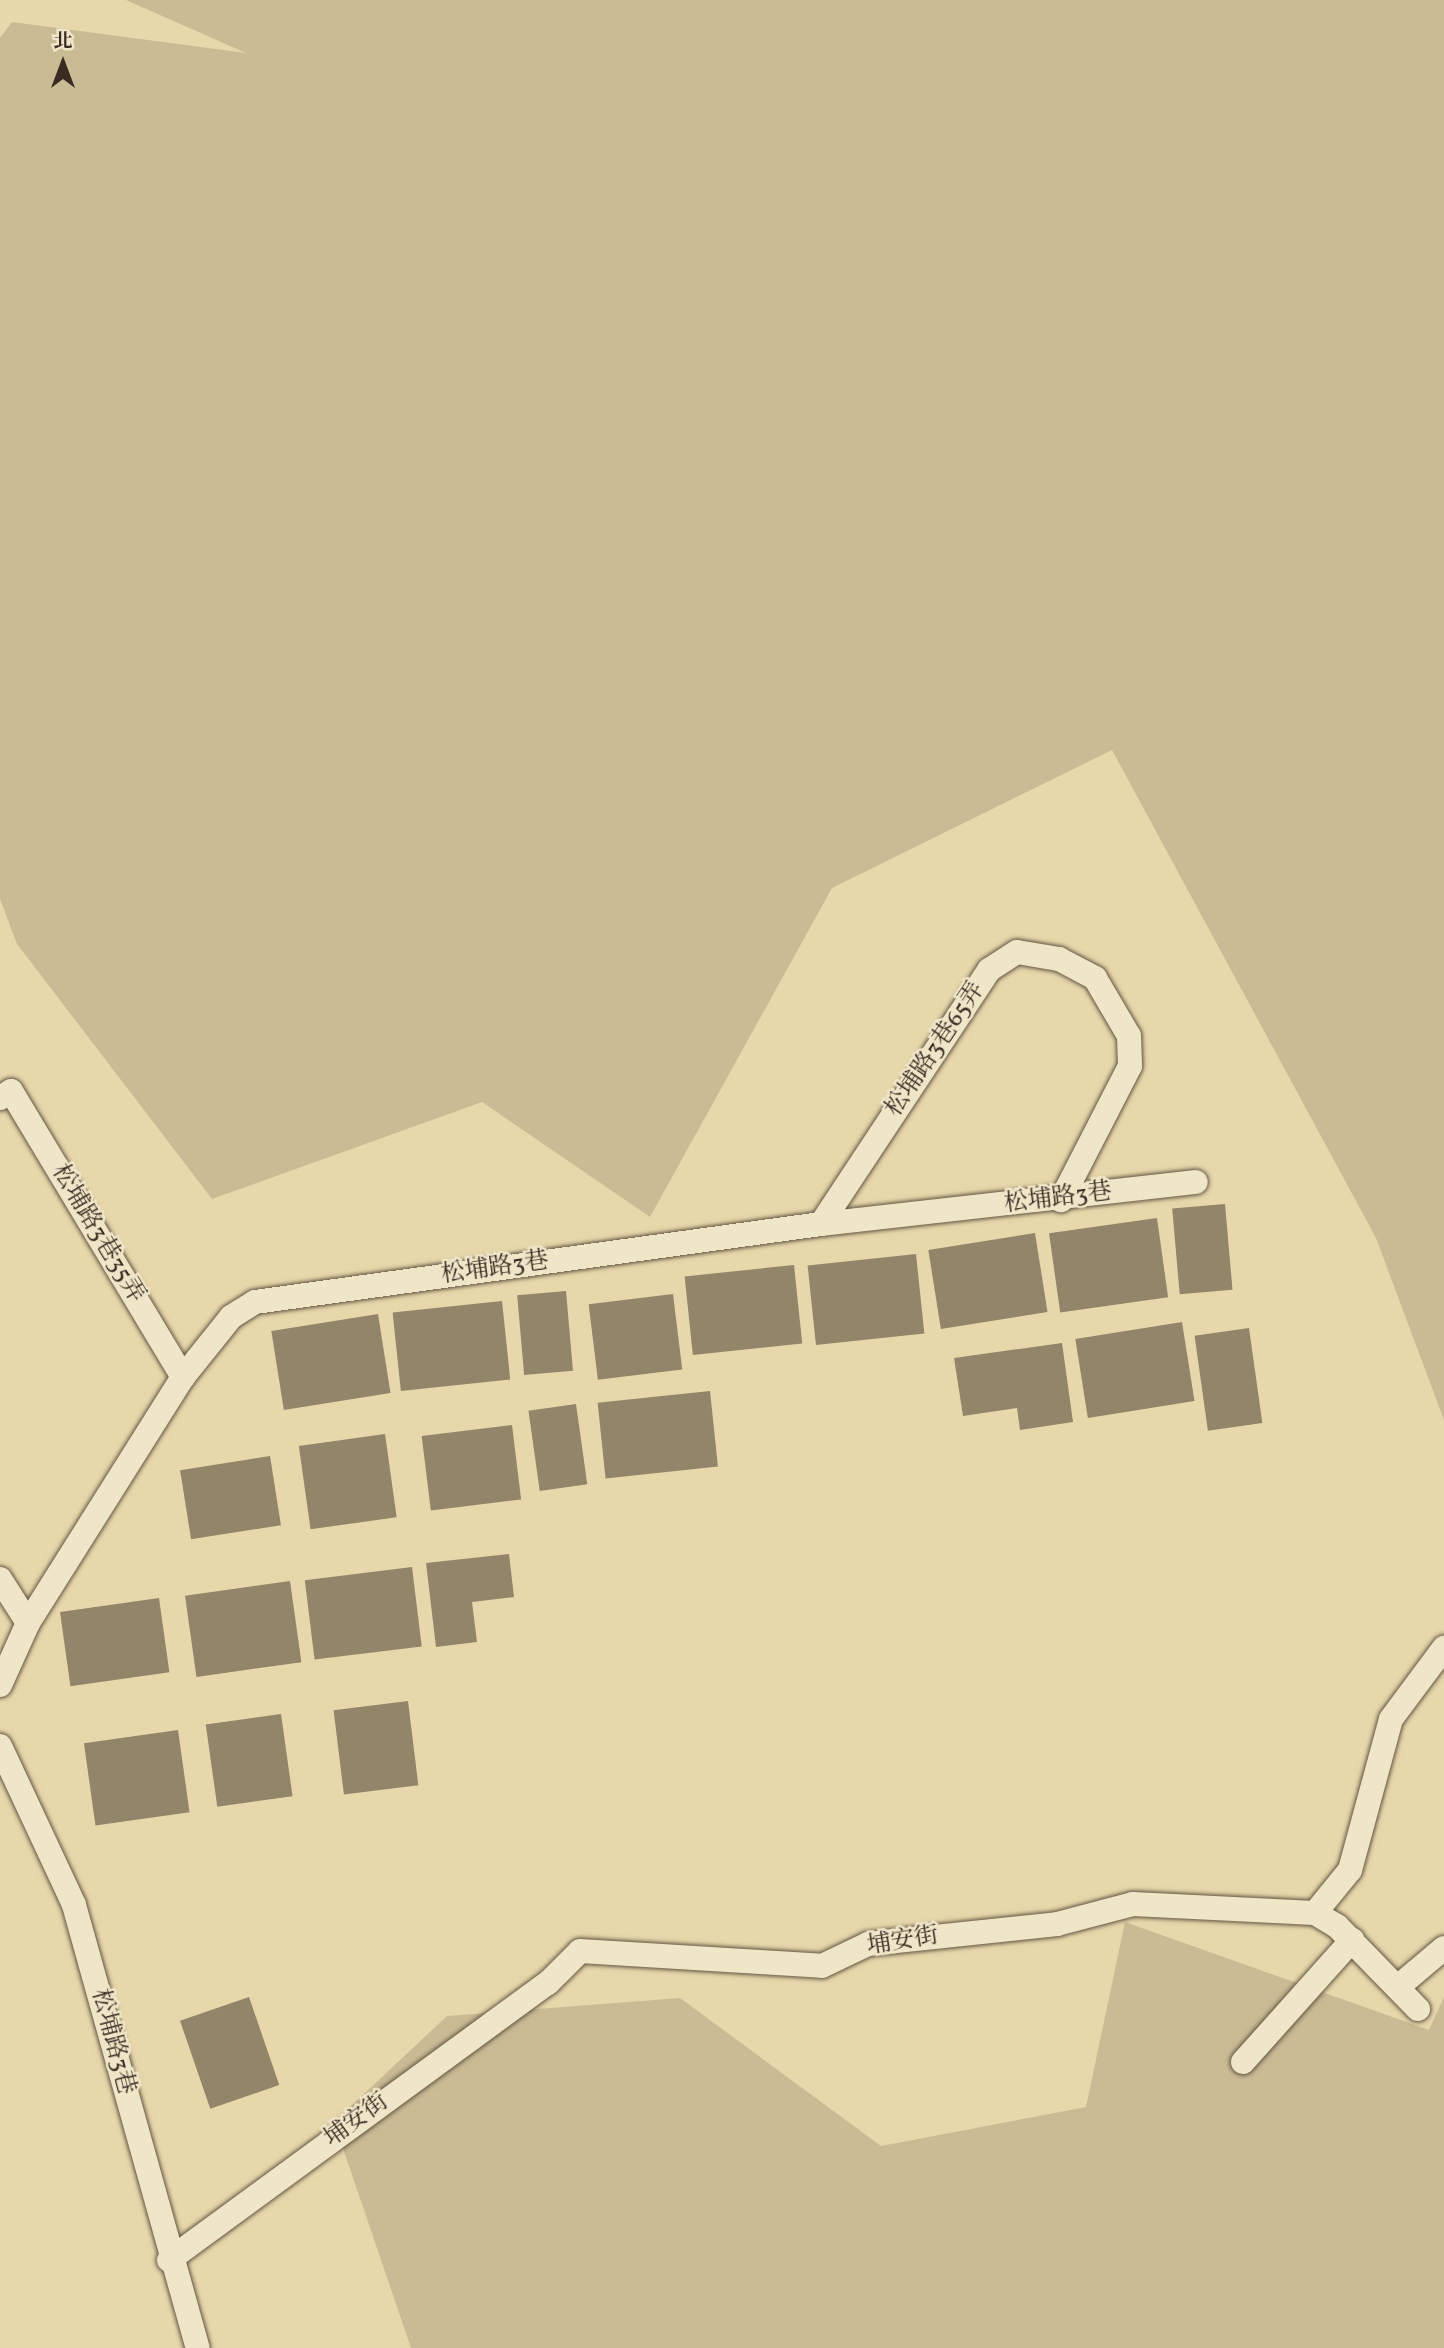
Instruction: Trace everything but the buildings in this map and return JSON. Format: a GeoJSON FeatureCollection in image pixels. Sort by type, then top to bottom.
{"type":"FeatureCollection","features":[{"type":"Feature","properties":{"kind":"lane","name":"松埔路3巷65弄"},"geometry":{"type":"LineString","coordinates":[[821,1224],[989,970],[1017,953],[1059,959],[1095,978],[1129,1036],[1130,1066],[1061,1200]]}},
{"type":"Feature","properties":{"kind":"lane","name":"松埔路3巷35弄"},"geometry":{"type":"LineString","coordinates":[[6,1094],[183,1377]]}},
{"type":"Feature","properties":{"kind":"lane","name":"松埔路3巷"},"geometry":{"type":"LineString","coordinates":[[0,1685],[28,1623],[183,1377],[230,1317],[255,1302],[821,1224],[1061,1200],[1196,1182]]}},
{"type":"Feature","properties":{"kind":"lane"},"geometry":{"type":"LineString","coordinates":[[0,1579],[28,1623]]}},
{"type":"Feature","properties":{"kind":"lane"},"geometry":{"type":"LineString","coordinates":[[1418,2009],[1399,1986],[1352,1940],[1315,1913],[1350,1870],[1391,1719],[1444,1648]]}},
{"type":"Feature","properties":{"kind":"lane","name":"松埔路3巷"},"geometry":{"type":"LineString","coordinates":[[0,1746],[74,1905],[169,2260],[198,2348]]}},
{"type":"Feature","properties":{"kind":"lane","name":"埔安街"},"geometry":{"type":"LineString","coordinates":[[169,2260],[548,1983],[580,1951],[822,1966],[868,1944],[1058,1924],[1133,1904],[1315,1913]]}},
{"type":"Feature","properties":{"kind":"lane"},"geometry":{"type":"LineString","coordinates":[[1243,2062],[1352,1940]]}},
{"type":"Feature","properties":{"kind":"lane"},"geometry":{"type":"LineString","coordinates":[[1399,1986],[1444,1948]]}},
{"type":"Feature","properties":{"kind":"shaded area"},"geometry":{"type":"Polygon","coordinates":[[[126,0],[1444,0],[1444,1420],[1376,1238],[1112,750],[832,888],[650,1217],[482,1102],[212,1199],[17,944],[0,899],[0,38],[12,22],[246,53],[126,0]]]}},
{"type":"Feature","properties":{"kind":"shaded area"},"geometry":{"type":"Polygon","coordinates":[[[1125,1922],[1429,2030],[1444,1997],[1444,2348],[411,2348],[334,2122],[447,2016],[680,1998],[881,2146],[1086,2107],[1125,1922]]]}}]}
